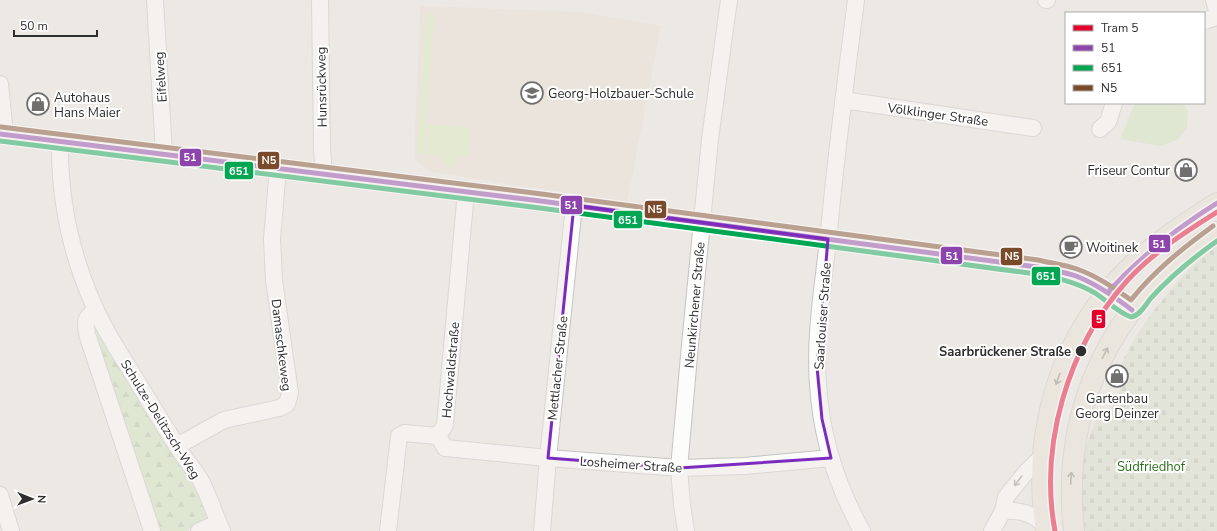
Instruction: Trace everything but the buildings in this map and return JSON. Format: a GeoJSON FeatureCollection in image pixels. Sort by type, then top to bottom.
{"type":"FeatureCollection","features":[{"type":"Feature","properties":{"kind":"main road"},"geometry":{"type":"LineString","coordinates":[[2,134],[466,191],[1037,267],[1076,276],[1108,292],[1132,310]]}},
{"type":"Feature","properties":{"kind":"main road"},"geometry":{"type":"LineString","coordinates":[[1045,528],[1041,487],[1042,457],[1049,412],[1061,373],[1080,332],[1108,292],[1130,269],[1151,250],[1192,219],[1217,203]]}},
{"type":"Feature","properties":{"kind":"main road"},"geometry":{"type":"LineString","coordinates":[[1074,531],[1071,487],[1074,446],[1082,410],[1103,355],[1114,335],[1150,288],[1173,266],[1217,232]]}},
{"type":"Feature","properties":{"kind":"street","name":"Eifelweg"},"geometry":{"type":"LineString","coordinates":[[155,0],[164,154]]}},
{"type":"Feature","properties":{"kind":"street","name":"Hunsrückweg"},"geometry":{"type":"LineString","coordinates":[[320,0],[322,150],[324,174]]}},
{"type":"Feature","properties":{"kind":"street","name":"Neunkirchener Straße"},"geometry":{"type":"LineString","coordinates":[[686,531],[679,468],[710,139],[729,0]]}},
{"type":"Feature","properties":{"kind":"street","name":"Saarlouiser Straße"},"geometry":{"type":"LineString","coordinates":[[856,0],[843,100],[828,239],[818,337],[817,367],[825,438],[852,514],[862,531]]}},
{"type":"Feature","properties":{"kind":"street"},"geometry":{"type":"LineString","coordinates":[[1214,0],[1217,10]]}},
{"type":"Feature","properties":{"kind":"street"},"geometry":{"type":"LineString","coordinates":[[1205,21],[1217,17]]}},
{"type":"Feature","properties":{"kind":"street"},"geometry":{"type":"LineString","coordinates":[[0,84],[2,134]]}},
{"type":"Feature","properties":{"kind":"street","name":"Völklinger Straße"},"geometry":{"type":"LineString","coordinates":[[843,100],[1033,128]]}},
{"type":"Feature","properties":{"kind":"street"},"geometry":{"type":"LineString","coordinates":[[1100,129],[1108,122],[1114,104]]}},
{"type":"Feature","properties":{"kind":"street","name":"Schulze-Delitzsch-Weg"},"geometry":{"type":"LineString","coordinates":[[60,141],[62,196],[66,221],[72,246],[95,310],[177,446],[201,481],[220,527]]}},
{"type":"Feature","properties":{"kind":"street","name":"Damaschkeweg"},"geometry":{"type":"LineString","coordinates":[[177,446],[224,420],[278,408],[287,404],[290,393],[274,280],[272,239],[278,168]]}},
{"type":"Feature","properties":{"kind":"street","name":"Hochwaldstraße"},"geometry":{"type":"LineString","coordinates":[[388,531],[399,436],[404,433],[438,436],[445,425],[466,191]]}},
{"type":"Feature","properties":{"kind":"street","name":"Mettlacher Straße"},"geometry":{"type":"LineString","coordinates":[[542,531],[574,205]]}},
{"type":"Feature","properties":{"kind":"street"},"geometry":{"type":"LineString","coordinates":[[95,310],[88,315],[85,323],[87,334],[152,531]]}},
{"type":"Feature","properties":{"kind":"street","name":"Losheimer Straße"},"geometry":{"type":"LineString","coordinates":[[438,436],[445,448],[679,468],[744,466],[831,458]]}},
{"type":"Feature","properties":{"kind":"street"},"geometry":{"type":"LineString","coordinates":[[992,531],[1003,511],[1006,498],[1027,471],[1042,457]]}},
{"type":"Feature","properties":{"kind":"street"},"geometry":{"type":"LineString","coordinates":[[0,495],[11,531]]}},
{"type":"Feature","properties":{"kind":"street"},"geometry":{"type":"LineString","coordinates":[[1003,511],[1022,511],[1033,516],[1045,528]]}},
{"type":"Feature","properties":{"kind":"street"},"geometry":{"type":"LineString","coordinates":[[199,531],[220,527]]}},
{"type":"Feature","properties":{"kind":"highlighted area"},"geometry":{"type":"Polygon","coordinates":[[[574,205],[828,239],[817,367],[822,419],[831,458],[679,468],[548,458],[574,205]]]}},
{"type":"Feature","properties":{"kind":"shaded area","name":"Georg-Holzbauer-Schule"},"geometry":{"type":"Polygon","coordinates":[[[420,6],[581,12],[661,26],[627,202],[432,172],[414,159],[420,6]]]}},
{"type":"Feature","properties":{"kind":"green space"},"geometry":{"type":"Polygon","coordinates":[[[426,13],[434,14],[425,154],[417,153],[426,13]]]}},
{"type":"Feature","properties":{"kind":"green space"},"geometry":{"type":"Polygon","coordinates":[[[1135,104],[1183,104],[1188,111],[1187,128],[1177,140],[1160,146],[1120,139],[1135,104]]]}},
{"type":"Feature","properties":{"kind":"green space"},"geometry":{"type":"Polygon","coordinates":[[[429,124],[471,128],[469,157],[459,157],[454,167],[445,167],[441,156],[426,154],[429,124]]]}},
{"type":"Feature","properties":{"kind":"green space","name":"Südfriedhof"},"geometry":{"type":"Polygon","coordinates":[[[1217,241],[1217,531],[1080,531],[1080,463],[1097,416],[1106,419],[1127,374],[1119,370],[1127,352],[1148,319],[1172,288],[1211,244],[1217,241]]]}},
{"type":"Feature","properties":{"kind":"green space"},"geometry":{"type":"Polygon","coordinates":[[[90,320],[96,322],[207,509],[205,522],[185,531],[156,531],[90,320]]]}},
{"type":"Feature","properties":{"kind":"tram line","name":"5"},"geometry":{"type":"LineString","coordinates":[[1055,531],[1051,498],[1051,465],[1055,432],[1063,399],[1074,367],[1088,336],[1106,308],[1126,282],[1146,262],[1193,227],[1217,212]]}},
{"type":"Feature","properties":{"kind":"transit line","name":"N5"},"geometry":{"type":"LineString","coordinates":[[1,127],[534,193],[1038,260],[1068,266],[1091,275],[1131,300],[1149,279],[1169,260],[1213,226]]}},
{"type":"Feature","properties":{"kind":"transit line","name":"51"},"geometry":{"type":"LineString","coordinates":[[0,134],[533,200],[1037,267],[1067,273],[1084,279],[1106,291],[1132,310]]}},
{"type":"Feature","properties":{"kind":"transit line","name":"651"},"geometry":{"type":"LineString","coordinates":[[0,141],[532,207],[1036,274],[1066,281],[1088,289],[1122,313],[1131,317],[1140,312],[1151,298],[1174,275],[1217,241]]}},
{"type":"Feature","properties":{"kind":"transit line","name":"51"},"geometry":{"type":"LineString","coordinates":[[1108,292],[1146,255],[1217,203]]}},
{"type":"Feature","properties":{"kind":"place","name":"Georg-Holzbauer-Schule"},"geometry":{"type":"Point","coordinates":[532,93]}},
{"type":"Feature","properties":{"kind":"place","name":"Autohaus Hans Maier"},"geometry":{"type":"Point","coordinates":[38,104]}},
{"type":"Feature","properties":{"kind":"place","name":"Friseur Contur"},"geometry":{"type":"Point","coordinates":[1186,170]}},
{"type":"Feature","properties":{"kind":"place","name":"Woitinek"},"geometry":{"type":"Point","coordinates":[1071,247]}},
{"type":"Feature","properties":{"kind":"place","name":"Saarbrückener Straße"},"geometry":{"type":"Point","coordinates":[1081,351]}},
{"type":"Feature","properties":{"kind":"place","name":"Gartenbau Georg Deinzer"},"geometry":{"type":"Point","coordinates":[1117,376]}}]}
